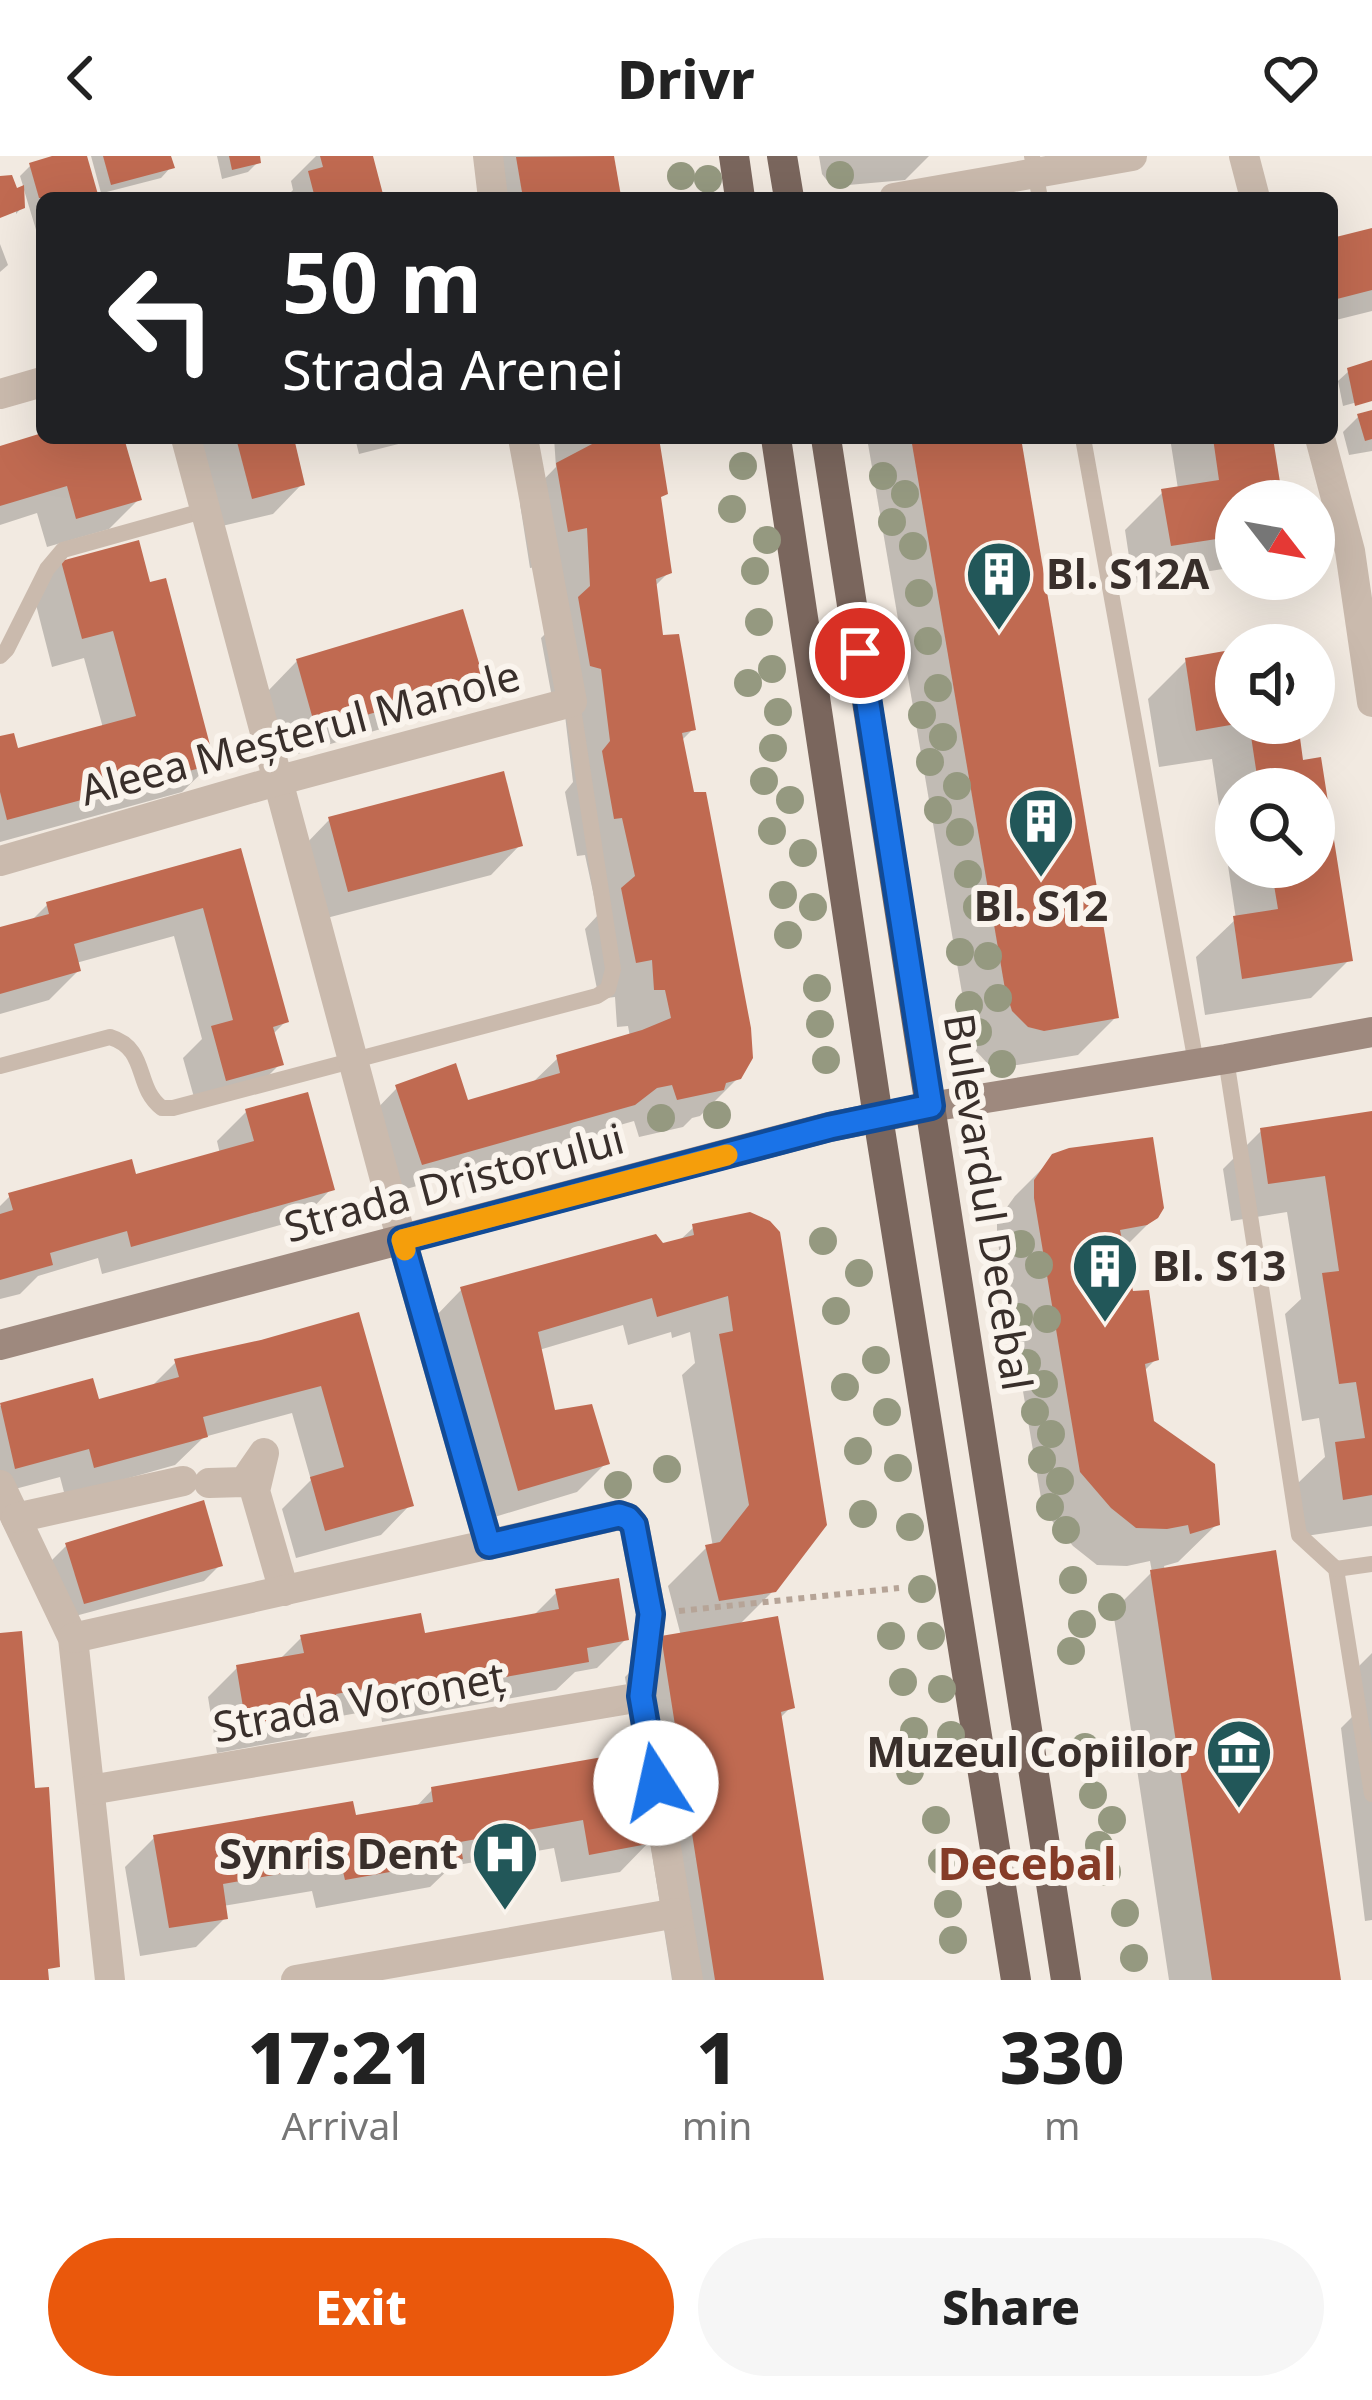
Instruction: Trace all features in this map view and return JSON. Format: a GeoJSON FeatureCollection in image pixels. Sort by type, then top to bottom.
{"type":"FeatureCollection","features":[{"type":"Feature","properties":{"kind":"main road"},"geometry":{"type":"LineString","coordinates":[[734,156],[739,192]]}},
{"type":"Feature","properties":{"kind":"main road"},"geometry":{"type":"LineString","coordinates":[[782,156],[788,192]]}},
{"type":"Feature","properties":{"kind":"main road"},"geometry":{"type":"LineString","coordinates":[[777,444],[878,1117],[1016,1980]]}},
{"type":"Feature","properties":{"kind":"main road","name":"Bulevardul Decebal"},"geometry":{"type":"LineString","coordinates":[[827,444],[1066,1980]]}},
{"type":"Feature","properties":{"kind":"street"},"geometry":{"type":"LineString","coordinates":[[488,156],[492,192]]}},
{"type":"Feature","properties":{"kind":"street"},"geometry":{"type":"LineString","coordinates":[[933,192],[1132,156]]}},
{"type":"Feature","properties":{"kind":"street"},"geometry":{"type":"LineString","coordinates":[[1244,156],[1253,192]]}},
{"type":"Feature","properties":{"kind":"street"},"geometry":{"type":"LineString","coordinates":[[0,394],[36,384]]}},
{"type":"Feature","properties":{"kind":"street"},"geometry":{"type":"LineString","coordinates":[[188,444],[489,1545]]}},
{"type":"Feature","properties":{"kind":"street","name":"Aleea Meșterul Manole"},"geometry":{"type":"LineString","coordinates":[[0,860],[572,703],[524,444]]}},
{"type":"Feature","properties":{"kind":"street"},"geometry":{"type":"LineString","coordinates":[[1322,444],[1350,551],[1372,702]]}},
{"type":"Feature","properties":{"kind":"street","name":"Strada Dristorului"},"geometry":{"type":"LineString","coordinates":[[0,1345],[878,1117],[1372,1032]]}},
{"type":"Feature","properties":{"kind":"street"},"geometry":{"type":"LineString","coordinates":[[16,1518],[196,1482],[244,1482],[264,1453],[255,1491],[284,1591]]}},
{"type":"Feature","properties":{"kind":"street"},"geometry":{"type":"LineString","coordinates":[[0,1485],[74,1638],[110,1980]]}},
{"type":"Feature","properties":{"kind":"street"},"geometry":{"type":"LineString","coordinates":[[74,1638],[619,1515],[628,1518],[634,1525],[651,1614],[641,1696],[688,1980]]}},
{"type":"Feature","properties":{"kind":"street","name":"Strada Voroneț"},"geometry":{"type":"LineString","coordinates":[[90,1790],[641,1696]]}},
{"type":"Feature","properties":{"kind":"street"},"geometry":{"type":"LineString","coordinates":[[296,1980],[677,1913]]}},
{"type":"Feature","properties":{"kind":"lane"},"geometry":{"type":"LineString","coordinates":[[1084,444],[1211,1061],[1299,1535],[1336,1569],[1372,1794]]}},
{"type":"Feature","properties":{"kind":"lane"},"geometry":{"type":"LineString","coordinates":[[0,656],[53,559],[63,550],[206,510]]}},
{"type":"Feature","properties":{"kind":"lane"},"geometry":{"type":"LineString","coordinates":[[0,1066],[110,1037],[125,1042],[136,1056],[149,1099],[161,1108],[173,1108],[597,996],[608,989],[613,969],[572,703]]}},
{"type":"Feature","properties":{"kind":"lane"},"geometry":{"type":"LineString","coordinates":[[1336,1569],[1372,1564]]}},
{"type":"Feature","properties":{"kind":"path"},"geometry":{"type":"LineString","coordinates":[[651,1614],[899,1588]]}},
{"type":"Feature","properties":{"kind":"building"},"geometry":{"type":"Polygon","coordinates":[[[52,156],[87,156],[97,192],[37,192],[29,163],[52,156]]]}},
{"type":"Feature","properties":{"kind":"building"},"geometry":{"type":"Polygon","coordinates":[[[103,156],[171,156],[175,168],[111,185],[103,156]]]}},
{"type":"Feature","properties":{"kind":"building"},"geometry":{"type":"Polygon","coordinates":[[[229,156],[260,156],[261,163],[232,170],[229,156]]]}},
{"type":"Feature","properties":{"kind":"building"},"geometry":{"type":"Polygon","coordinates":[[[320,156],[373,156],[382,192],[313,192],[308,171],[323,167],[320,156]]]}},
{"type":"Feature","properties":{"kind":"building"},"geometry":{"type":"Polygon","coordinates":[[[614,156],[620,192],[522,192],[516,157],[614,156]]]}},
{"type":"Feature","properties":{"kind":"building"},"geometry":{"type":"Polygon","coordinates":[[[12,175],[17,188],[24,185],[25,208],[0,218],[0,176],[12,175]]]}},
{"type":"Feature","properties":{"kind":"building"},"geometry":{"type":"Polygon","coordinates":[[[1372,228],[1372,290],[1338,299],[1338,236],[1372,228]]]}},
{"type":"Feature","properties":{"kind":"building"},"geometry":{"type":"Polygon","coordinates":[[[1372,360],[1372,401],[1355,406],[1347,368],[1372,360]]]}},
{"type":"Feature","properties":{"kind":"building"},"geometry":{"type":"Polygon","coordinates":[[[1372,410],[1372,439],[1365,441],[1357,414],[1372,410]]]}},
{"type":"Feature","properties":{"kind":"building"},"geometry":{"type":"Polygon","coordinates":[[[36,435],[36,444],[126,444],[142,500],[76,519],[67,486],[0,506],[0,446],[36,435]]]}},
{"type":"Feature","properties":{"kind":"building"},"geometry":{"type":"Polygon","coordinates":[[[238,444],[295,444],[305,485],[252,499],[238,444]]]}},
{"type":"Feature","properties":{"kind":"building"},"geometry":{"type":"Polygon","coordinates":[[[592,444],[660,444],[668,494],[661,497],[672,573],[656,579],[663,635],[679,634],[696,730],[682,733],[694,792],[706,792],[753,1058],[741,1079],[726,1083],[724,1090],[677,1100],[672,1085],[657,1088],[635,1105],[422,1165],[395,1085],[456,1063],[468,1100],[560,1073],[556,1055],[671,1018],[665,990],[654,990],[652,960],[636,963],[621,888],[635,876],[622,818],[614,819],[602,751],[610,741],[601,669],[590,666],[578,597],[590,586],[587,528],[568,532],[556,463],[592,444]]]}},
{"type":"Feature","properties":{"kind":"building"},"geometry":{"type":"Polygon","coordinates":[[[912,444],[1022,444],[1119,1018],[1044,1031],[1028,1027],[1012,1011],[912,444]]]}},
{"type":"Feature","properties":{"kind":"building"},"geometry":{"type":"Polygon","coordinates":[[[1214,444],[1274,444],[1280,480],[1219,480],[1214,444]]]}},
{"type":"Feature","properties":{"kind":"building"},"geometry":{"type":"Polygon","coordinates":[[[1215,481],[1215,539],[1171,546],[1161,489],[1215,481]]]}},
{"type":"Feature","properties":{"kind":"building"},"geometry":{"type":"Polygon","coordinates":[[[139,540],[150,582],[166,578],[215,764],[7,820],[0,792],[0,736],[14,733],[18,748],[136,716],[113,631],[82,639],[61,561],[139,540]]]}},
{"type":"Feature","properties":{"kind":"building"},"geometry":{"type":"Polygon","coordinates":[[[463,609],[484,680],[316,730],[296,659],[463,609]]]}},
{"type":"Feature","properties":{"kind":"building"},"geometry":{"type":"Polygon","coordinates":[[[1215,653],[1215,728],[1196,731],[1185,658],[1215,653]]]}},
{"type":"Feature","properties":{"kind":"building"},"geometry":{"type":"Polygon","coordinates":[[[1252,744],[1301,744],[1303,760],[1321,757],[1323,768],[1256,768],[1252,744]]]}},
{"type":"Feature","properties":{"kind":"building"},"geometry":{"type":"Polygon","coordinates":[[[504,771],[523,846],[348,892],[328,817],[504,771]]]}},
{"type":"Feature","properties":{"kind":"building"},"geometry":{"type":"Polygon","coordinates":[[[1335,846],[1353,961],[1242,979],[1233,916],[1278,909],[1274,888],[1335,888],[1335,846]]]}},
{"type":"Feature","properties":{"kind":"building"},"geometry":{"type":"Polygon","coordinates":[[[241,848],[289,1022],[273,1027],[284,1065],[226,1081],[211,1026],[233,1020],[203,908],[74,944],[81,971],[0,994],[0,927],[49,914],[46,902],[241,848]]]}},
{"type":"Feature","properties":{"kind":"building"},"geometry":{"type":"Polygon","coordinates":[[[308,1092],[335,1190],[131,1247],[127,1231],[50,1253],[53,1265],[0,1280],[0,1214],[13,1210],[8,1193],[132,1159],[136,1174],[254,1141],[245,1109],[308,1092]]]}},
{"type":"Feature","properties":{"kind":"building"},"geometry":{"type":"Polygon","coordinates":[[[1372,1111],[1372,1495],[1343,1500],[1335,1442],[1365,1438],[1356,1382],[1339,1384],[1322,1273],[1339,1271],[1325,1176],[1268,1184],[1260,1128],[1372,1111]]]}},
{"type":"Feature","properties":{"kind":"building","name":"Bl. S13"},"geometry":{"type":"Polygon","coordinates":[[[1153,1137],[1164,1208],[1147,1225],[1120,1230],[1133,1291],[1149,1290],[1159,1360],[1145,1364],[1154,1421],[1215,1464],[1220,1525],[1190,1534],[1188,1525],[1136,1528],[1080,1472],[1034,1198],[1034,1180],[1052,1154],[1153,1137]]]}},
{"type":"Feature","properties":{"kind":"building"},"geometry":{"type":"Polygon","coordinates":[[[750,1212],[770,1221],[780,1232],[827,1525],[776,1592],[719,1601],[705,1545],[720,1542],[749,1505],[719,1334],[733,1331],[728,1296],[657,1317],[652,1298],[538,1332],[555,1410],[592,1404],[610,1464],[518,1491],[460,1287],[656,1234],[663,1243],[694,1235],[692,1224],[750,1212]]]}},
{"type":"Feature","properties":{"kind":"building"},"geometry":{"type":"Polygon","coordinates":[[[359,1312],[414,1506],[325,1531],[310,1477],[344,1467],[321,1386],[203,1417],[208,1437],[94,1468],[89,1449],[15,1469],[0,1403],[93,1378],[99,1399],[179,1377],[174,1359],[359,1312]]]}},
{"type":"Feature","properties":{"kind":"building"},"geometry":{"type":"Polygon","coordinates":[[[204,1500],[223,1566],[84,1604],[65,1543],[204,1500]]]}},
{"type":"Feature","properties":{"kind":"building"},"geometry":{"type":"Polygon","coordinates":[[[1276,1550],[1341,1980],[1212,1980],[1150,1570],[1276,1550]]]}},
{"type":"Feature","properties":{"kind":"building"},"geometry":{"type":"Polygon","coordinates":[[[619,1578],[629,1640],[587,1648],[589,1662],[411,1694],[409,1681],[336,1694],[339,1708],[246,1725],[236,1665],[304,1653],[300,1635],[421,1613],[425,1633],[559,1609],[555,1589],[619,1578]]]}},
{"type":"Feature","properties":{"kind":"building"},"geometry":{"type":"Polygon","coordinates":[[[778,1616],[795,1708],[781,1712],[824,1980],[715,1980],[661,1636],[778,1616]]]}},
{"type":"Feature","properties":{"kind":"building"},"geometry":{"type":"Polygon","coordinates":[[[22,1631],[35,1788],[49,1787],[60,1967],[48,1969],[49,1980],[0,1980],[0,1633],[22,1631]]]}},
{"type":"Feature","properties":{"kind":"building"},"geometry":{"type":"Polygon","coordinates":[[[637,1751],[653,1843],[589,1855],[583,1820],[460,1842],[463,1859],[345,1880],[341,1863],[223,1884],[228,1919],[169,1928],[153,1835],[353,1801],[356,1815],[433,1802],[431,1787],[637,1751]]]}},
{"type":"Feature","properties":{"kind":"slow traffic"},"geometry":{"type":"LineString","coordinates":[[405,1250],[402,1240],[727,1155]]}},
{"type":"Feature","properties":{"kind":"place","name":"Bl. S12A"},"geometry":{"type":"Point","coordinates":[999,633]}},
{"type":"Feature","properties":{"kind":"place","name":"Bl. S12"},"geometry":{"type":"Point","coordinates":[1041,880]}},
{"type":"Feature","properties":{"kind":"place","name":"Bl. S13"},"geometry":{"type":"Point","coordinates":[1105,1325]}},
{"type":"Feature","properties":{"kind":"place","name":"Muzeul Copiilor"},"geometry":{"type":"Point","coordinates":[1239,1811]}},
{"type":"Feature","properties":{"kind":"place","name":"Synris Dent"},"geometry":{"type":"Point","coordinates":[505,1913]}},
{"type":"Feature","properties":{"kind":"district","name":"Decebal"},"geometry":{"type":"Point","coordinates":[1027,1864]}},
{"type":"Feature","properties":{"kind":"route"},"geometry":{"type":"LineString","coordinates":[[656,1783],[641,1696],[651,1614],[634,1525],[619,1515],[489,1545],[402,1240],[830,1127],[931,1106],[860,653]]}}]}
